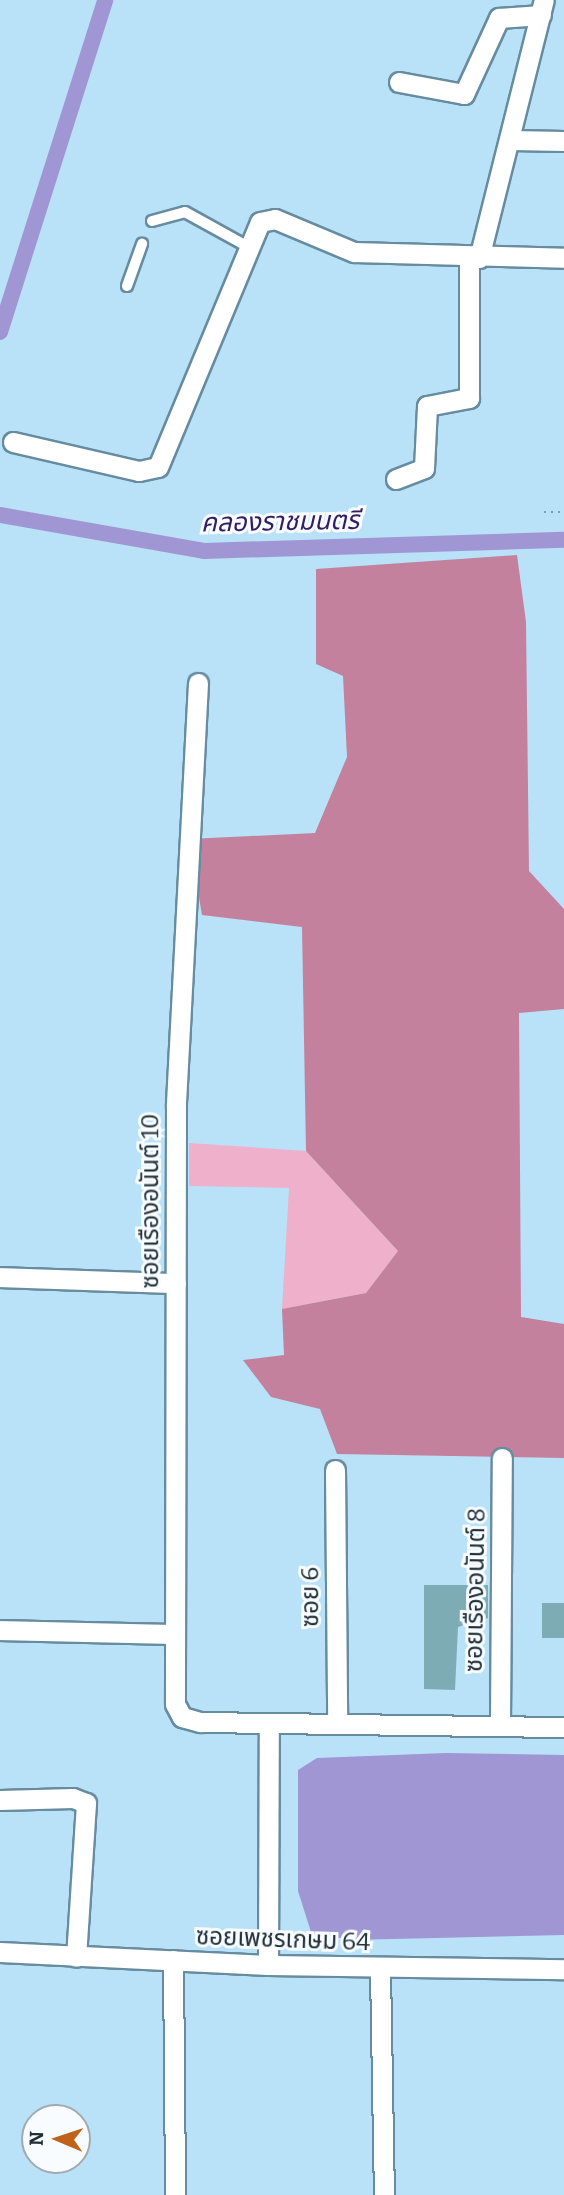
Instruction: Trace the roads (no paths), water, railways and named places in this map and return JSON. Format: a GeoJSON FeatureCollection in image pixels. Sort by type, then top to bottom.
{"type":"FeatureCollection","features":[{"type":"Feature","properties":{"kind":"street"},"geometry":{"type":"LineString","coordinates":[[396,479],[424,468],[427,406],[469,398],[474,258],[511,139],[542,8],[499,18],[464,94],[399,82]]}},
{"type":"Feature","properties":{"kind":"street"},"geometry":{"type":"LineString","coordinates":[[511,139],[564,141]]}},
{"type":"Feature","properties":{"kind":"street"},"geometry":{"type":"LineString","coordinates":[[13,442],[139,471],[158,467],[245,245],[260,222],[275,219],[354,252],[474,258],[564,258]]}},
{"type":"Feature","properties":{"kind":"street","name":"ซอยเรืองอนันต์ 10"},"geometry":{"type":"LineString","coordinates":[[198,684],[176,1105],[175,1704],[182,1717],[269,1724]]}},
{"type":"Feature","properties":{"kind":"street"},"geometry":{"type":"LineString","coordinates":[[0,1277],[176,1283]]}},
{"type":"Feature","properties":{"kind":"street","name":"ซอยเรืองอนันต์ 8"},"geometry":{"type":"LineString","coordinates":[[500,1722],[502,1458]]}},
{"type":"Feature","properties":{"kind":"street","name":"ซอย 6"},"geometry":{"type":"LineString","coordinates":[[335,1470],[337,1723]]}},
{"type":"Feature","properties":{"kind":"street"},"geometry":{"type":"LineString","coordinates":[[0,1630],[174,1634]]}},
{"type":"Feature","properties":{"kind":"street"},"geometry":{"type":"LineString","coordinates":[[268,1965],[269,1724],[500,1722],[564,1727]]}},
{"type":"Feature","properties":{"kind":"street"},"geometry":{"type":"LineString","coordinates":[[0,1800],[73,1798],[86,1803],[76,1957]]}},
{"type":"Feature","properties":{"kind":"street","name":"ซอยเพชรเกษม 64"},"geometry":{"type":"LineString","coordinates":[[0,1952],[380,1969],[564,1969]]}},
{"type":"Feature","properties":{"kind":"street"},"geometry":{"type":"LineString","coordinates":[[173,1960],[175,2195]]}},
{"type":"Feature","properties":{"kind":"street"},"geometry":{"type":"LineString","coordinates":[[380,1969],[384,2195]]}},
{"type":"Feature","properties":{"kind":"lane"},"geometry":{"type":"LineString","coordinates":[[152,221],[185,212],[245,245]]}},
{"type":"Feature","properties":{"kind":"lane"},"geometry":{"type":"LineString","coordinates":[[127,286],[142,244]]}},
{"type":"Feature","properties":{"kind":"waterway"},"geometry":{"type":"LineString","coordinates":[[0,332],[105,0]]}},
{"type":"Feature","properties":{"kind":"waterway","name":"คลองราชมนตรี"},"geometry":{"type":"LineString","coordinates":[[0,515],[204,551],[564,540]]}}]}
